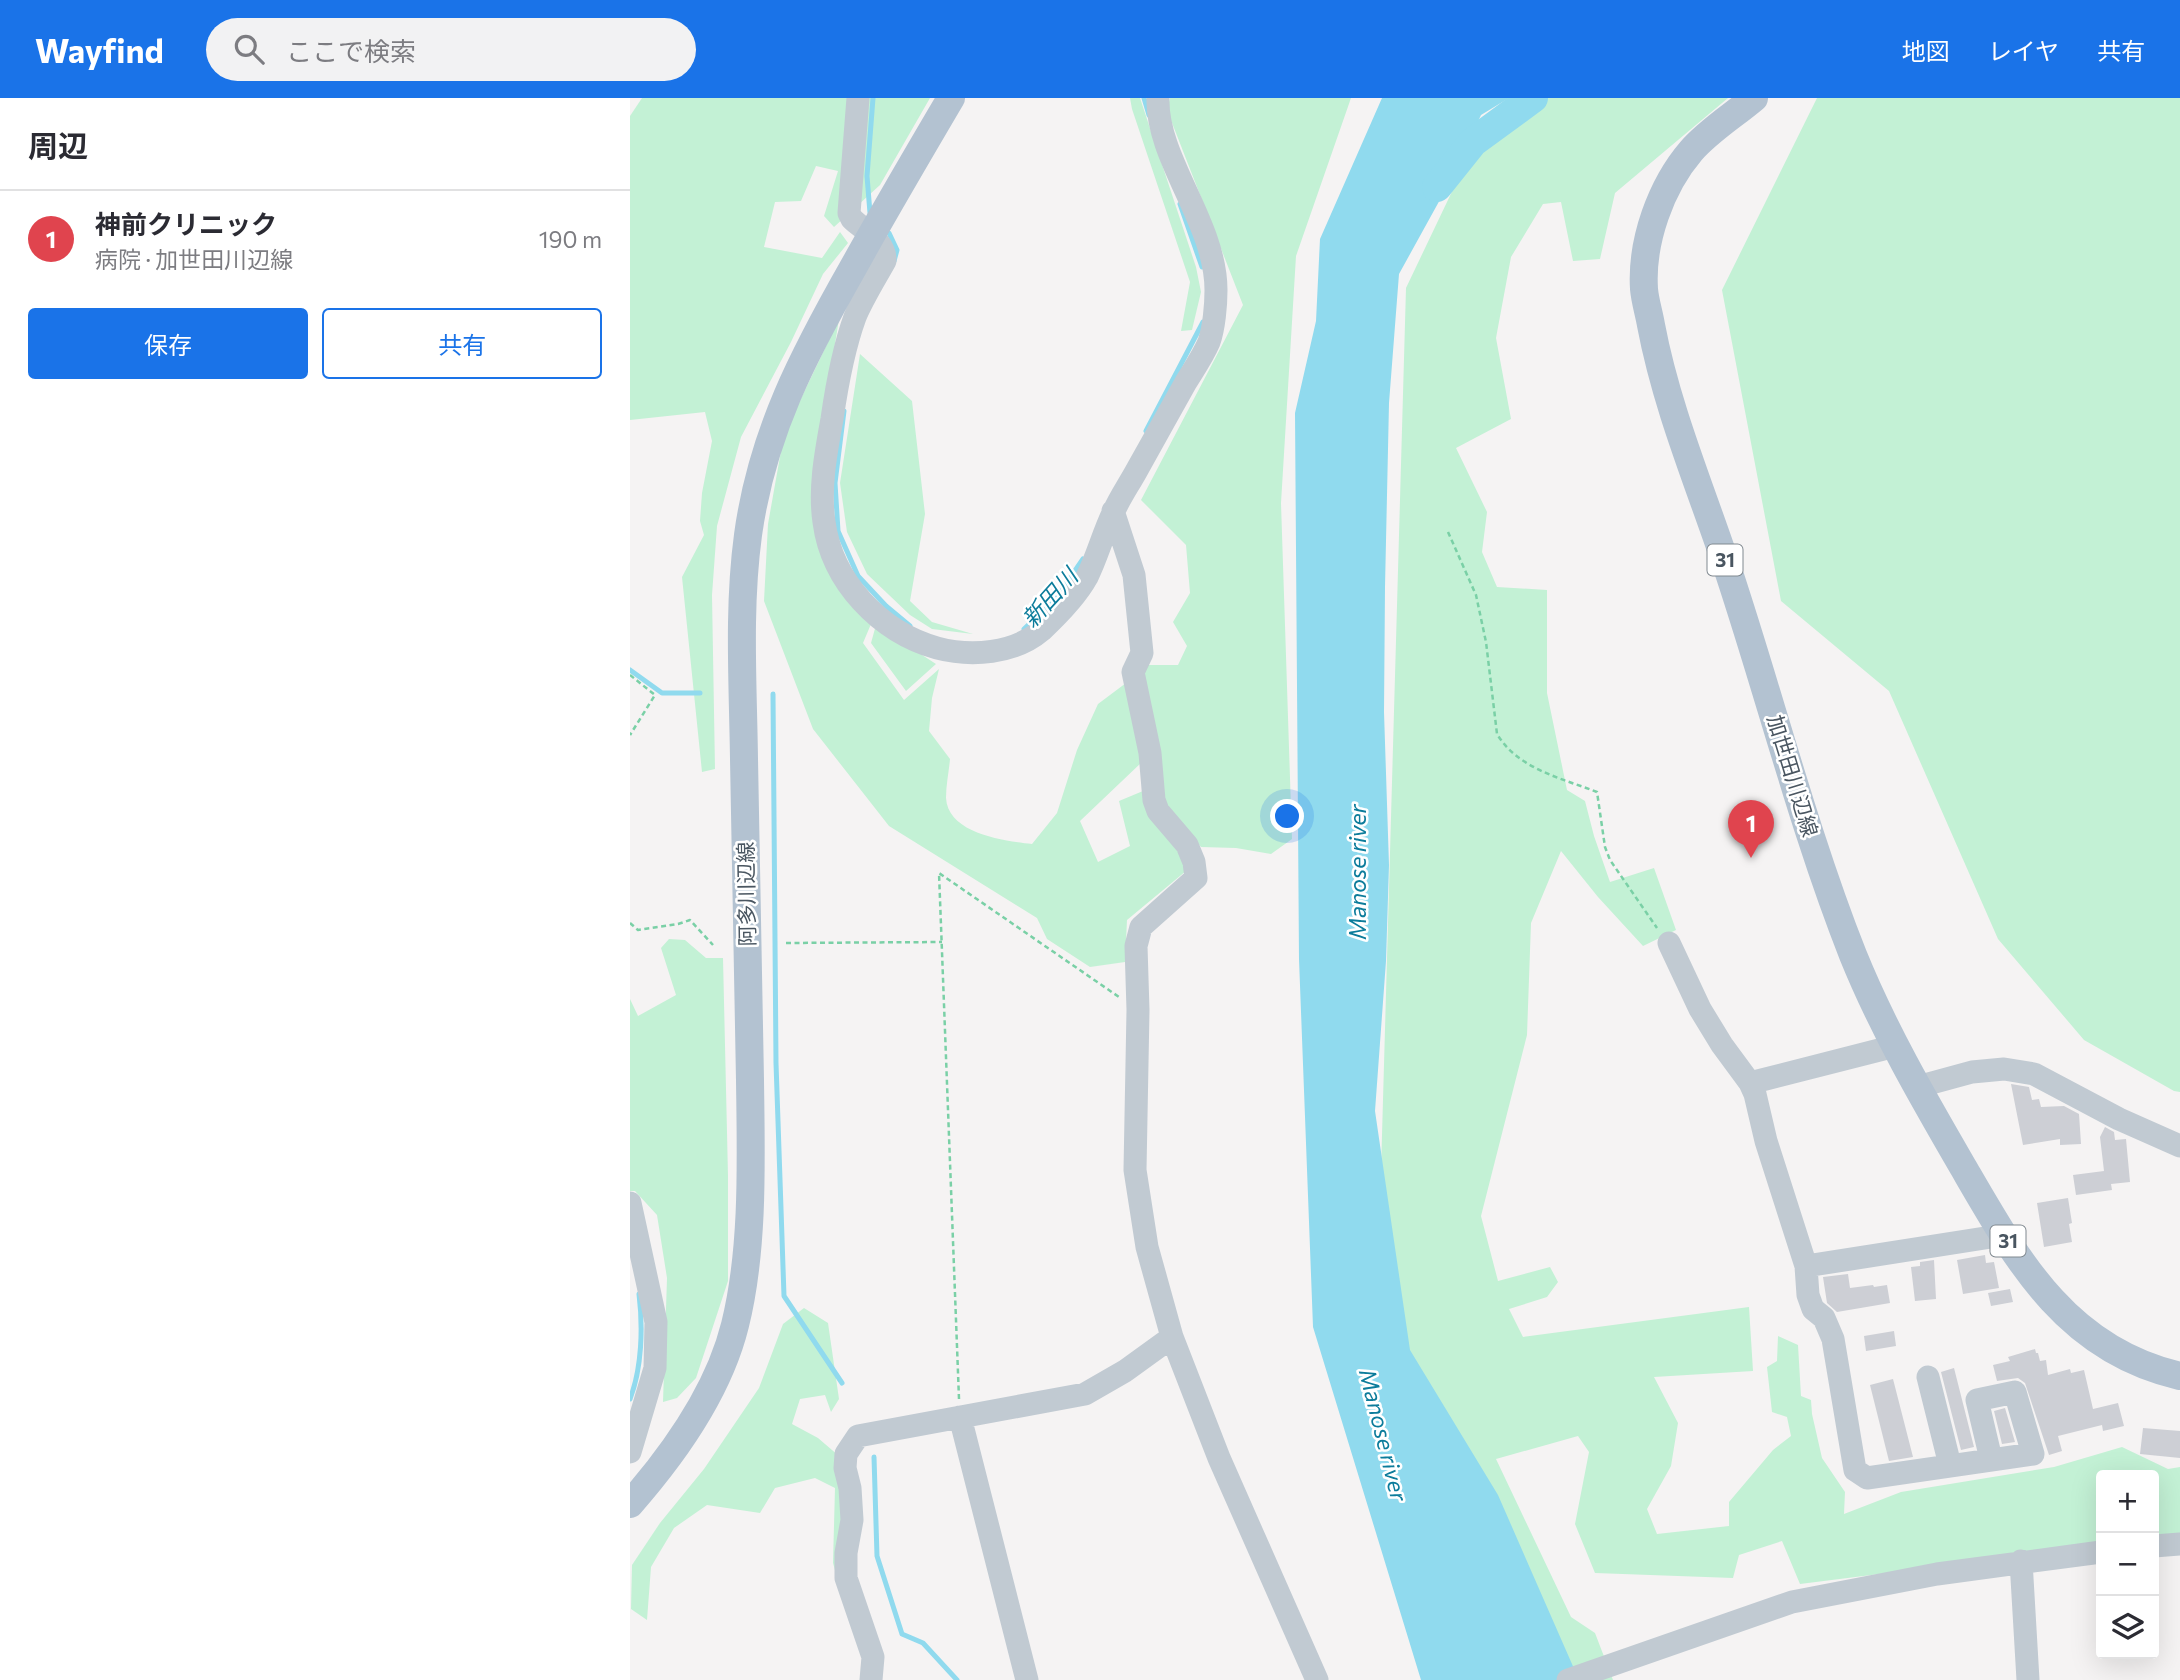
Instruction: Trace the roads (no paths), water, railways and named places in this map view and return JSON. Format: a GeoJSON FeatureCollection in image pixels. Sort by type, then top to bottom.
{"type":"FeatureCollection","features":[{"type":"Feature","properties":{"kind":"main road","name":"阿多川辺線"},"geometry":{"type":"LineString","coordinates":[[634,1490],[671,1455],[703,1401],[731,1338],[741,1294],[751,1172],[743,590],[756,490],[769,438],[808,349],[951,98]]}},
{"type":"Feature","properties":{"kind":"main road","name":"加世田川辺線"},"geometry":{"type":"LineString","coordinates":[[1754,98],[1693,148],[1672,177],[1656,213],[1647,246],[1644,288],[1656,354],[1667,394],[1730,574],[1822,871],[1855,959],[1895,1046],[2020,1261],[2045,1293],[2086,1333],[2126,1358],[2180,1376]]}},
{"type":"Feature","properties":{"kind":"street"},"geometry":{"type":"LineString","coordinates":[[858,98],[849,213],[852,219],[882,245],[885,261],[856,314],[839,370],[823,487],[824,523],[835,558],[846,581],[864,605],[887,625],[926,645],[958,651],[1003,650],[1039,632],[1067,606],[1086,578],[1113,511],[1210,340],[1216,290],[1211,256],[1202,225],[1168,146],[1158,98]]}},
{"type":"Feature","properties":{"kind":"street"},"geometry":{"type":"LineString","coordinates":[[1113,511],[1134,575],[1142,653],[1133,672],[1150,753],[1154,800],[1158,811],[1187,845],[1194,862],[1196,878],[1141,927],[1136,946],[1138,1010],[1135,1170],[1147,1247],[1172,1337],[1219,1458],[1317,1680]]}},
{"type":"Feature","properties":{"kind":"street"},"geometry":{"type":"LineString","coordinates":[[1669,943],[1700,1009],[1750,1083],[1806,1266],[1808,1296],[1813,1309],[1824,1318],[1833,1339],[1855,1470],[1867,1478],[1990,1459]]}},
{"type":"Feature","properties":{"kind":"street"},"geometry":{"type":"LineString","coordinates":[[1750,1083],[1895,1046]]}},
{"type":"Feature","properties":{"kind":"street"},"geometry":{"type":"LineString","coordinates":[[1917,1087],[1972,1072],[2004,1069],[2034,1074],[2119,1119],[2180,1146]]}},
{"type":"Feature","properties":{"kind":"street"},"geometry":{"type":"LineString","coordinates":[[630,1203],[656,1322],[655,1367],[630,1452]]}},
{"type":"Feature","properties":{"kind":"street"},"geometry":{"type":"LineString","coordinates":[[1806,1266],[2004,1235]]}},
{"type":"Feature","properties":{"kind":"street"},"geometry":{"type":"LineString","coordinates":[[871,1680],[873,1657],[846,1578],[846,1553],[852,1520],[850,1488],[845,1468],[846,1454],[858,1436],[1085,1394],[1125,1371],[1172,1337]]}},
{"type":"Feature","properties":{"kind":"street"},"geometry":{"type":"LineString","coordinates":[[1928,1377],[1950,1465]]}},
{"type":"Feature","properties":{"kind":"street"},"geometry":{"type":"LineString","coordinates":[[960,1417],[1027,1680]]}},
{"type":"Feature","properties":{"kind":"street"},"geometry":{"type":"LineString","coordinates":[[2159,1546],[2180,1544]]}},
{"type":"Feature","properties":{"kind":"street"},"geometry":{"type":"LineString","coordinates":[[1568,1680],[1792,1602],[1924,1576],[2096,1553]]}},
{"type":"Feature","properties":{"kind":"street"},"geometry":{"type":"LineString","coordinates":[[2021,1561],[2028,1680]]}},
{"type":"Feature","properties":{"kind":"water"},"geometry":{"type":"Polygon","coordinates":[[[1382,98],[1509,98],[1481,115],[1447,187],[1399,274],[1389,403],[1385,587],[1384,712],[1389,865],[1386,961],[1375,1111],[1410,1350],[1498,1495],[1579,1680],[1421,1680],[1313,1327],[1299,959],[1295,413],[1316,321],[1320,239],[1382,98]]]}},
{"type":"Feature","properties":{"kind":"waterway","name":"新田川"},"geometry":{"type":"LineString","coordinates":[[870,213],[867,176],[873,98]]}},
{"type":"Feature","properties":{"kind":"waterway","name":"新田川"},"geometry":{"type":"LineString","coordinates":[[1144,98],[1149,115]]}},
{"type":"Feature","properties":{"kind":"waterway","name":"Manose river"},"geometry":{"type":"LineString","coordinates":[[1437,187],[1473,142],[1533,98]]}},
{"type":"Feature","properties":{"kind":"waterway","name":"新田川"},"geometry":{"type":"LineString","coordinates":[[1180,204],[1202,267]]}},
{"type":"Feature","properties":{"kind":"waterway","name":"新田川"},"geometry":{"type":"LineString","coordinates":[[889,233],[897,250],[894,261]]}},
{"type":"Feature","properties":{"kind":"waterway","name":"新田川"},"geometry":{"type":"LineString","coordinates":[[1146,431],[1203,322]]}},
{"type":"Feature","properties":{"kind":"waterway","name":"新田川"},"geometry":{"type":"LineString","coordinates":[[844,411],[835,483],[838,531],[858,576],[886,606],[910,626]]}},
{"type":"Feature","properties":{"kind":"waterway","name":"新田川"},"geometry":{"type":"LineString","coordinates":[[1024,629],[1055,600],[1083,559]]}},
{"type":"Feature","properties":{"kind":"waterway"},"geometry":{"type":"LineString","coordinates":[[630,670],[662,693],[700,693]]}},
{"type":"Feature","properties":{"kind":"waterway"},"geometry":{"type":"LineString","coordinates":[[773,694],[776,1063],[784,1296],[842,1383]]}},
{"type":"Feature","properties":{"kind":"waterway","name":"新田川"},"geometry":{"type":"LineString","coordinates":[[630,1399],[637,1374],[640,1347],[639,1294]]}},
{"type":"Feature","properties":{"kind":"waterway"},"geometry":{"type":"LineString","coordinates":[[874,1457],[877,1556],[902,1634],[923,1643],[957,1680]]}},
{"type":"Feature","properties":{"kind":"place","name":"神前クリニック"},"geometry":{"type":"Point","coordinates":[1751,858]}}]}
